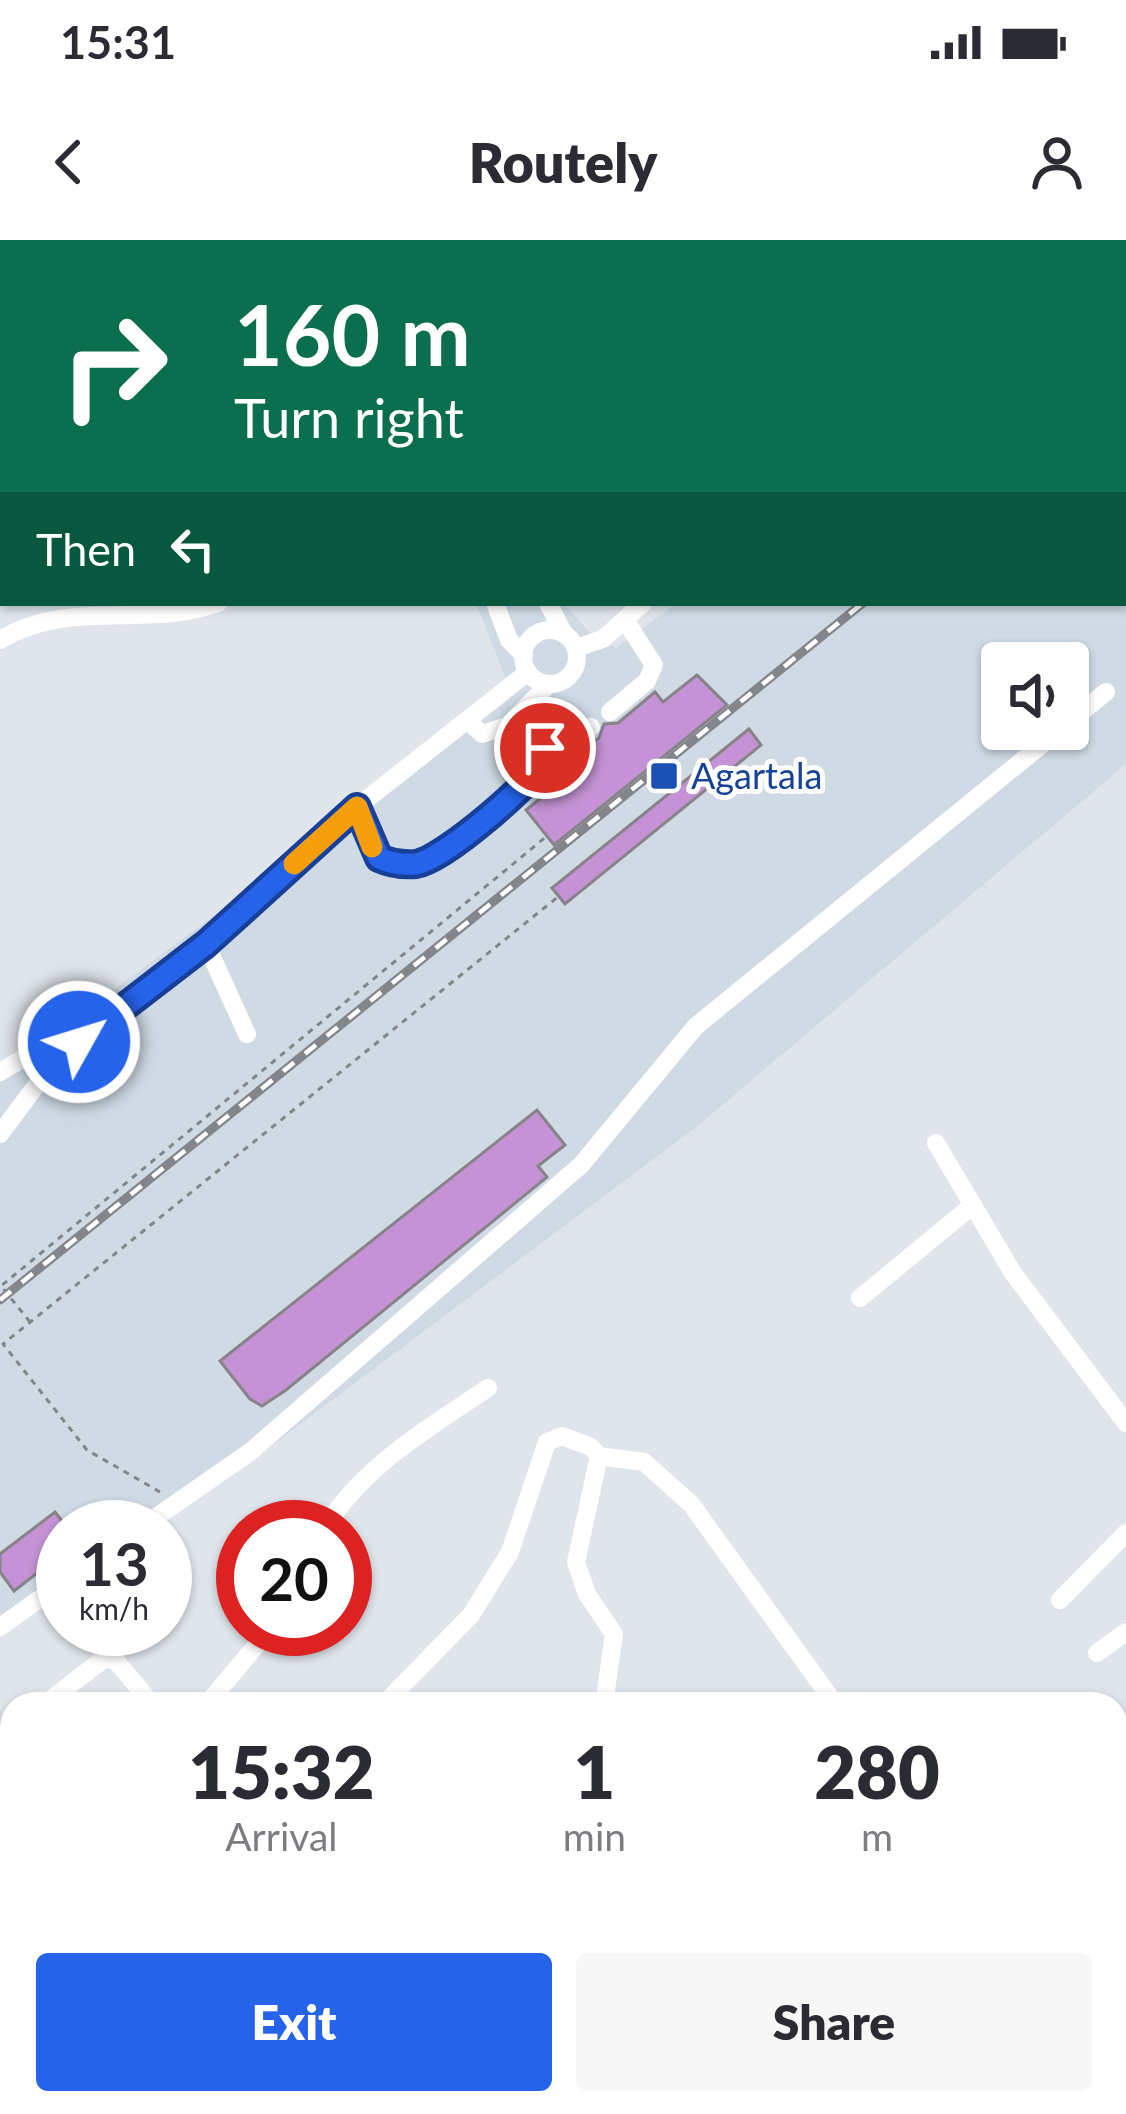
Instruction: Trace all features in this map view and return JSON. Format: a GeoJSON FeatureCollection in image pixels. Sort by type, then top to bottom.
{"type":"FeatureCollection","features":[{"type":"Feature","properties":{"kind":"street"},"geometry":{"type":"LineString","coordinates":[[0,640],[39,619],[105,609],[168,616],[206,606]]}},
{"type":"Feature","properties":{"kind":"street"},"geometry":{"type":"LineString","coordinates":[[496,606],[509,640],[549,684]]}},
{"type":"Feature","properties":{"kind":"street"},"geometry":{"type":"LineString","coordinates":[[467,720],[490,734],[519,716],[549,684],[572,674],[570,641],[550,606]]}},
{"type":"Feature","properties":{"kind":"street"},"geometry":{"type":"LineString","coordinates":[[0,1134],[53,1063],[206,944],[357,807],[467,720],[526,663],[538,633],[570,641],[603,639],[640,606]]}},
{"type":"Feature","properties":{"kind":"street"},"geometry":{"type":"LineString","coordinates":[[610,712],[647,681],[654,664],[625,620]]}},
{"type":"Feature","properties":{"kind":"street"},"geometry":{"type":"LineString","coordinates":[[1089,706],[1106,692]]}},
{"type":"Feature","properties":{"kind":"street"},"geometry":{"type":"LineString","coordinates":[[519,716],[551,751]]}},
{"type":"Feature","properties":{"kind":"street"},"geometry":{"type":"LineString","coordinates":[[357,807],[379,858],[415,864],[448,848],[541,769],[551,751],[591,727]]}},
{"type":"Feature","properties":{"kind":"street"},"geometry":{"type":"LineString","coordinates":[[180,1500],[250,1452],[580,1165],[696,1026],[1034,750]]}},
{"type":"Feature","properties":{"kind":"street"},"geometry":{"type":"LineString","coordinates":[[206,944],[247,1034]]}},
{"type":"Feature","properties":{"kind":"street"},"geometry":{"type":"LineString","coordinates":[[0,1072],[54,1040],[105,1022]]}},
{"type":"Feature","properties":{"kind":"street"},"geometry":{"type":"LineString","coordinates":[[936,1143],[1013,1273],[1126,1423]]}},
{"type":"Feature","properties":{"kind":"street"},"geometry":{"type":"LineString","coordinates":[[860,1298],[973,1205]]}},
{"type":"Feature","properties":{"kind":"street"},"geometry":{"type":"LineString","coordinates":[[343,1500],[372,1472],[488,1388]]}},
{"type":"Feature","properties":{"kind":"street"},"geometry":{"type":"LineString","coordinates":[[396,1692],[471,1615],[510,1552],[547,1442],[566,1437],[599,1456],[644,1462],[691,1504],[826,1692]]}},
{"type":"Feature","properties":{"kind":"street"},"geometry":{"type":"LineString","coordinates":[[599,1456],[576,1562],[587,1594],[614,1634],[606,1692]]}},
{"type":"Feature","properties":{"kind":"street"},"geometry":{"type":"LineString","coordinates":[[1060,1600],[1126,1533]]}},
{"type":"Feature","properties":{"kind":"street"},"geometry":{"type":"LineString","coordinates":[[0,1627],[36,1601]]}},
{"type":"Feature","properties":{"kind":"street"},"geometry":{"type":"LineString","coordinates":[[1097,1653],[1126,1632]]}},
{"type":"Feature","properties":{"kind":"street"},"geometry":{"type":"LineString","coordinates":[[217,1692],[247,1656]]}},
{"type":"Feature","properties":{"kind":"street"},"geometry":{"type":"LineString","coordinates":[[61,1692],[106,1657],[117,1662],[142,1692]]}},
{"type":"Feature","properties":{"kind":"path"},"geometry":{"type":"LineString","coordinates":[[31,1323],[2,1286],[547,836]]}},
{"type":"Feature","properties":{"kind":"path"},"geometry":{"type":"LineString","coordinates":[[177,1500],[129,1478],[87,1450],[3,1343],[559,896]]}},
{"type":"Feature","properties":{"kind":"shaded area"},"geometry":{"type":"Polygon","coordinates":[[[477,606],[566,606],[592,635],[616,648],[673,606],[1126,606],[1126,764],[695,1128],[222,1483],[185,1500],[36,1500],[36,1598],[0,1626],[0,1074],[215,915],[506,679],[477,606]]]}},
{"type":"Feature","properties":{"kind":"building"},"geometry":{"type":"Polygon","coordinates":[[[697,675],[727,705],[554,845],[526,810],[567,777],[558,765],[599,738],[604,724],[618,723],[655,692],[663,702],[697,675]]]}},
{"type":"Feature","properties":{"kind":"building"},"geometry":{"type":"Polygon","coordinates":[[[749,729],[761,745],[565,904],[552,888],[749,729]]]}},
{"type":"Feature","properties":{"kind":"building"},"geometry":{"type":"Polygon","coordinates":[[[537,1110],[565,1145],[538,1166],[547,1177],[286,1390],[262,1406],[250,1399],[220,1361],[537,1110]]]}},
{"type":"Feature","properties":{"kind":"building"},"geometry":{"type":"Polygon","coordinates":[[[36,1527],[36,1574],[14,1591],[0,1572],[0,1554],[36,1527]]]}},
{"type":"Feature","properties":{"kind":"railway"},"geometry":{"type":"LineString","coordinates":[[0,1300],[859,606]]}},
{"type":"Feature","properties":{"kind":"slow traffic"},"geometry":{"type":"LineString","coordinates":[[294,864],[357,807],[367,823],[372,847]]}},
{"type":"Feature","properties":{"kind":"place","name":"Agartala"},"geometry":{"type":"Point","coordinates":[664,776]}},
{"type":"Feature","properties":{"kind":"route"},"geometry":{"type":"LineString","coordinates":[[79,1042],[206,944],[357,807],[379,858],[415,864],[448,848],[541,769],[551,751],[545,748]]}}]}
